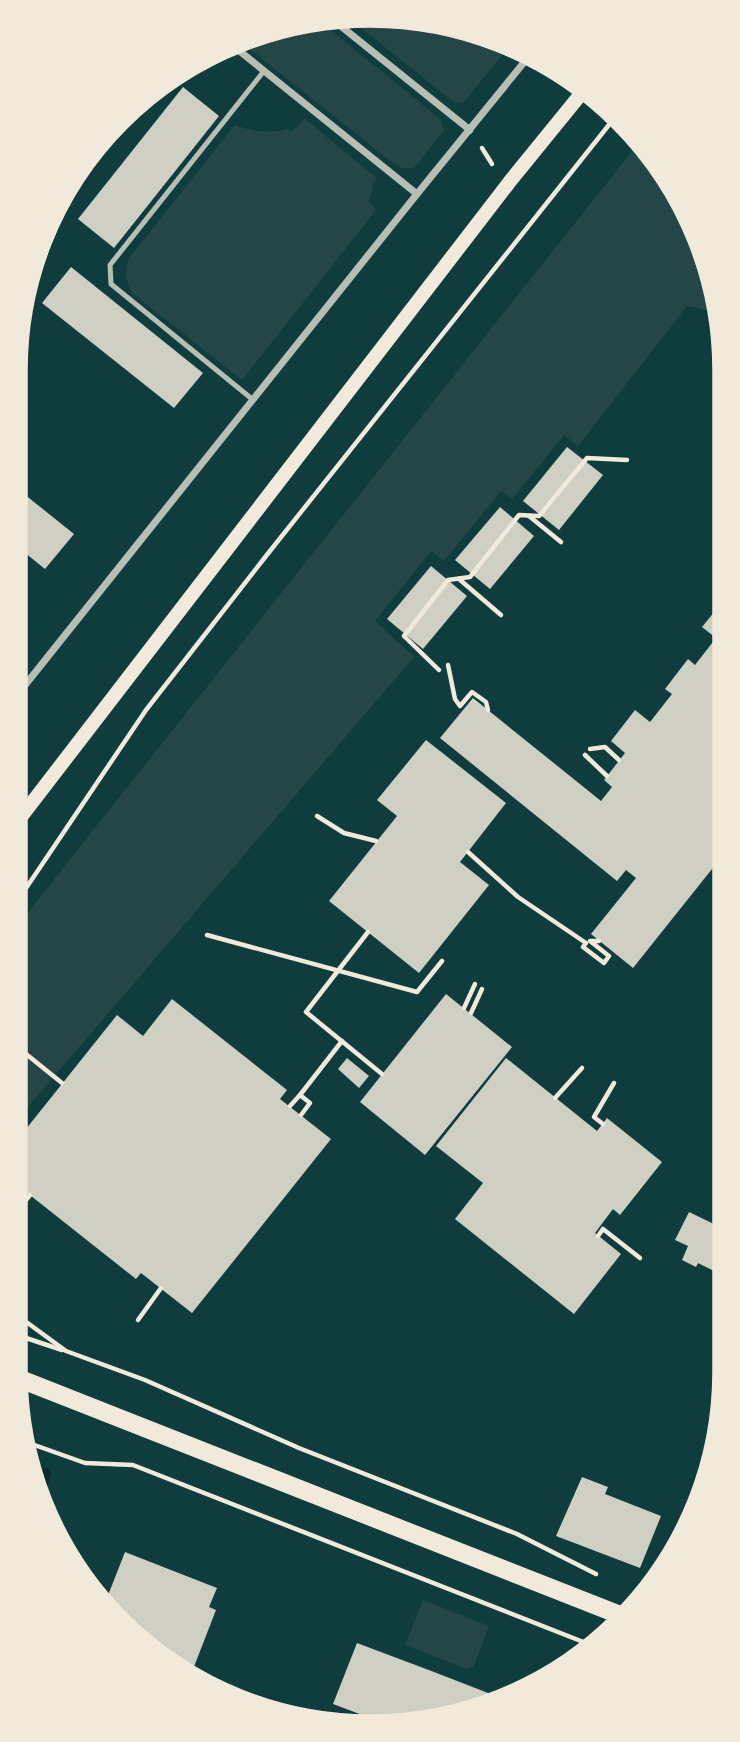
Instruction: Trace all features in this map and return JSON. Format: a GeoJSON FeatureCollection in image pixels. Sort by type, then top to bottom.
{"type":"FeatureCollection","features":[{"type":"Feature","properties":{"kind":"main road"},"geometry":{"type":"LineString","coordinates":[[26,810],[503,191],[579,97]]}},
{"type":"Feature","properties":{"kind":"main road"},"geometry":{"type":"LineString","coordinates":[[26,1381],[615,1613]]}},
{"type":"Feature","properties":{"kind":"street"},"geometry":{"type":"LineString","coordinates":[[343,27],[470,130]]}},
{"type":"Feature","properties":{"kind":"street"},"geometry":{"type":"LineString","coordinates":[[239,52],[416,194]]}},
{"type":"Feature","properties":{"kind":"street"},"geometry":{"type":"LineString","coordinates":[[26,684],[524,63]]}},
{"type":"Feature","properties":{"kind":"lane"},"geometry":{"type":"LineString","coordinates":[[252,399],[111,284],[110,265],[264,71]]}},
{"type":"Feature","properties":{"kind":"path"},"geometry":{"type":"LineString","coordinates":[[26,888],[146,710],[610,124]]}},
{"type":"Feature","properties":{"kind":"path"},"geometry":{"type":"LineString","coordinates":[[439,670],[404,636],[448,580],[471,577],[519,515],[539,516],[587,458],[627,460]]}},
{"type":"Feature","properties":{"kind":"path"},"geometry":{"type":"LineString","coordinates":[[528,516],[561,542]]}},
{"type":"Feature","properties":{"kind":"path"},"geometry":{"type":"LineString","coordinates":[[458,579],[501,615]]}},
{"type":"Feature","properties":{"kind":"path"},"geometry":{"type":"LineString","coordinates":[[449,665],[455,699],[460,706],[472,692],[486,702],[488,710]]}},
{"type":"Feature","properties":{"kind":"path"},"geometry":{"type":"LineString","coordinates":[[590,748],[605,747],[620,760]]}},
{"type":"Feature","properties":{"kind":"path"},"geometry":{"type":"LineString","coordinates":[[585,755],[607,776]]}},
{"type":"Feature","properties":{"kind":"path"},"geometry":{"type":"LineString","coordinates":[[317,816],[344,833],[376,841]]}},
{"type":"Feature","properties":{"kind":"path"},"geometry":{"type":"LineString","coordinates":[[468,852],[518,897],[586,943],[583,947],[604,963],[609,956],[590,942],[599,941]]}},
{"type":"Feature","properties":{"kind":"path"},"geometry":{"type":"LineString","coordinates":[[368,932],[306,1012],[382,1074]]}},
{"type":"Feature","properties":{"kind":"path"},"geometry":{"type":"LineString","coordinates":[[207,935],[416,992],[442,961]]}},
{"type":"Feature","properties":{"kind":"path"},"geometry":{"type":"LineString","coordinates":[[464,1008],[475,984]]}},
{"type":"Feature","properties":{"kind":"path"},"geometry":{"type":"LineString","coordinates":[[471,1013],[482,989]]}},
{"type":"Feature","properties":{"kind":"path"},"geometry":{"type":"LineString","coordinates":[[290,1106],[342,1041]]}},
{"type":"Feature","properties":{"kind":"path"},"geometry":{"type":"LineString","coordinates":[[26,1054],[62,1083]]}},
{"type":"Feature","properties":{"kind":"path"},"geometry":{"type":"LineString","coordinates":[[555,1097],[582,1068]]}},
{"type":"Feature","properties":{"kind":"path"},"geometry":{"type":"LineString","coordinates":[[603,1124],[594,1117],[614,1083]]}},
{"type":"Feature","properties":{"kind":"path"},"geometry":{"type":"LineString","coordinates":[[300,1095],[310,1103],[300,1115]]}},
{"type":"Feature","properties":{"kind":"path"},"geometry":{"type":"LineString","coordinates":[[26,1200],[30,1195]]}},
{"type":"Feature","properties":{"kind":"path"},"geometry":{"type":"LineString","coordinates":[[598,1236],[603,1229],[640,1258]]}},
{"type":"Feature","properties":{"kind":"path"},"geometry":{"type":"LineString","coordinates":[[138,1320],[161,1288]]}},
{"type":"Feature","properties":{"kind":"path"},"geometry":{"type":"LineString","coordinates":[[26,1322],[66,1351]]}},
{"type":"Feature","properties":{"kind":"path"},"geometry":{"type":"LineString","coordinates":[[26,1338],[145,1380],[299,1448],[517,1534],[607,1579]]}},
{"type":"Feature","properties":{"kind":"path"},"geometry":{"type":"LineString","coordinates":[[34,1445],[85,1464],[133,1465],[583,1642]]}},
{"type":"Feature","properties":{"kind":"shaded area"},"geometry":{"type":"Polygon","coordinates":[[[359,26],[392,27],[437,33],[504,53],[464,102],[455,103],[359,26]]]}},
{"type":"Feature","properties":{"kind":"shaded area"},"geometry":{"type":"Polygon","coordinates":[[[329,29],[440,119],[444,130],[414,168],[402,168],[249,48],[281,38],[329,29]]]}},
{"type":"Feature","properties":{"kind":"shaded area"},"geometry":{"type":"Polygon","coordinates":[[[305,119],[378,179],[373,181],[368,201],[376,210],[242,380],[132,293],[126,277],[127,267],[133,253],[235,125],[261,131],[286,129],[291,132],[305,119]]]}},
{"type":"Feature","properties":{"kind":"shaded area"},"geometry":{"type":"Polygon","coordinates":[[[633,150],[668,198],[688,238],[708,311],[687,306],[578,446],[564,435],[512,499],[501,491],[444,561],[431,551],[375,621],[414,657],[26,1109],[26,915],[633,150]]]}},
{"type":"Feature","properties":{"kind":"shaded area"},"geometry":{"type":"Polygon","coordinates":[[[423,1600],[489,1626],[474,1666],[467,1669],[405,1645],[423,1600]]]}},
{"type":"Feature","properties":{"kind":"building"},"geometry":{"type":"Polygon","coordinates":[[[183,87],[219,116],[114,248],[78,219],[183,87]]]}},
{"type":"Feature","properties":{"kind":"building"},"geometry":{"type":"Polygon","coordinates":[[[71,267],[203,373],[174,408],[42,303],[71,267]]]}},
{"type":"Feature","properties":{"kind":"building"},"geometry":{"type":"Polygon","coordinates":[[[567,447],[603,475],[559,530],[523,501],[567,447]]]}},
{"type":"Feature","properties":{"kind":"building"},"geometry":{"type":"Polygon","coordinates":[[[26,496],[74,534],[45,569],[26,554],[26,496]]]}},
{"type":"Feature","properties":{"kind":"building"},"geometry":{"type":"Polygon","coordinates":[[[500,507],[534,536],[490,589],[455,560],[500,507]]]}},
{"type":"Feature","properties":{"kind":"building"},"geometry":{"type":"Polygon","coordinates":[[[431,566],[467,596],[423,649],[387,619],[431,566]]]}},
{"type":"Feature","properties":{"kind":"building"},"geometry":{"type":"Polygon","coordinates":[[[714,612],[714,636],[702,627],[714,612]]]}},
{"type":"Feature","properties":{"kind":"building"},"geometry":{"type":"Polygon","coordinates":[[[714,641],[714,867],[633,968],[591,934],[636,878],[626,870],[617,881],[440,738],[473,698],[601,801],[612,787],[604,780],[625,753],[611,741],[635,710],[650,722],[672,694],[665,689],[688,659],[695,665],[714,641]]]}},
{"type":"Feature","properties":{"kind":"building"},"geometry":{"type":"Polygon","coordinates":[[[426,740],[506,803],[460,862],[489,885],[419,973],[329,901],[397,816],[377,800],[426,740]]]}},
{"type":"Feature","properties":{"kind":"building"},"geometry":{"type":"Polygon","coordinates":[[[446,994],[512,1047],[425,1155],[360,1102],[446,994]]]}},
{"type":"Feature","properties":{"kind":"building"},"geometry":{"type":"Polygon","coordinates":[[[172,999],[287,1090],[280,1099],[331,1139],[192,1313],[141,1273],[136,1279],[26,1192],[26,1129],[117,1015],[143,1036],[172,999]]]}},
{"type":"Feature","properties":{"kind":"building"},"geometry":{"type":"Polygon","coordinates":[[[347,1058],[369,1076],[359,1088],[338,1069],[347,1058]]]}},
{"type":"Feature","properties":{"kind":"building"},"geometry":{"type":"Polygon","coordinates":[[[506,1058],[597,1131],[607,1118],[662,1162],[620,1215],[613,1209],[595,1233],[621,1254],[574,1314],[455,1219],[483,1183],[436,1146],[506,1058]]]}},
{"type":"Feature","properties":{"kind":"building"},"geometry":{"type":"Polygon","coordinates":[[[689,1212],[714,1224],[714,1271],[698,1263],[696,1267],[682,1260],[688,1246],[675,1240],[689,1212]]]}},
{"type":"Feature","properties":{"kind":"building"},"geometry":{"type":"Polygon","coordinates":[[[582,1477],[608,1487],[605,1494],[661,1516],[640,1568],[556,1536],[582,1477]]]}},
{"type":"Feature","properties":{"kind":"building"},"geometry":{"type":"Polygon","coordinates":[[[125,1552],[217,1588],[209,1607],[216,1610],[194,1667],[143,1630],[108,1595],[125,1552]]]}},
{"type":"Feature","properties":{"kind":"building"},"geometry":{"type":"Polygon","coordinates":[[[357,1643],[491,1694],[437,1709],[392,1715],[364,1716],[333,1704],[357,1643]]]}},
{"type":"Feature","properties":{"kind":"waterway"},"geometry":{"type":"LineString","coordinates":[[44,1481],[46,1473]]}}]}
